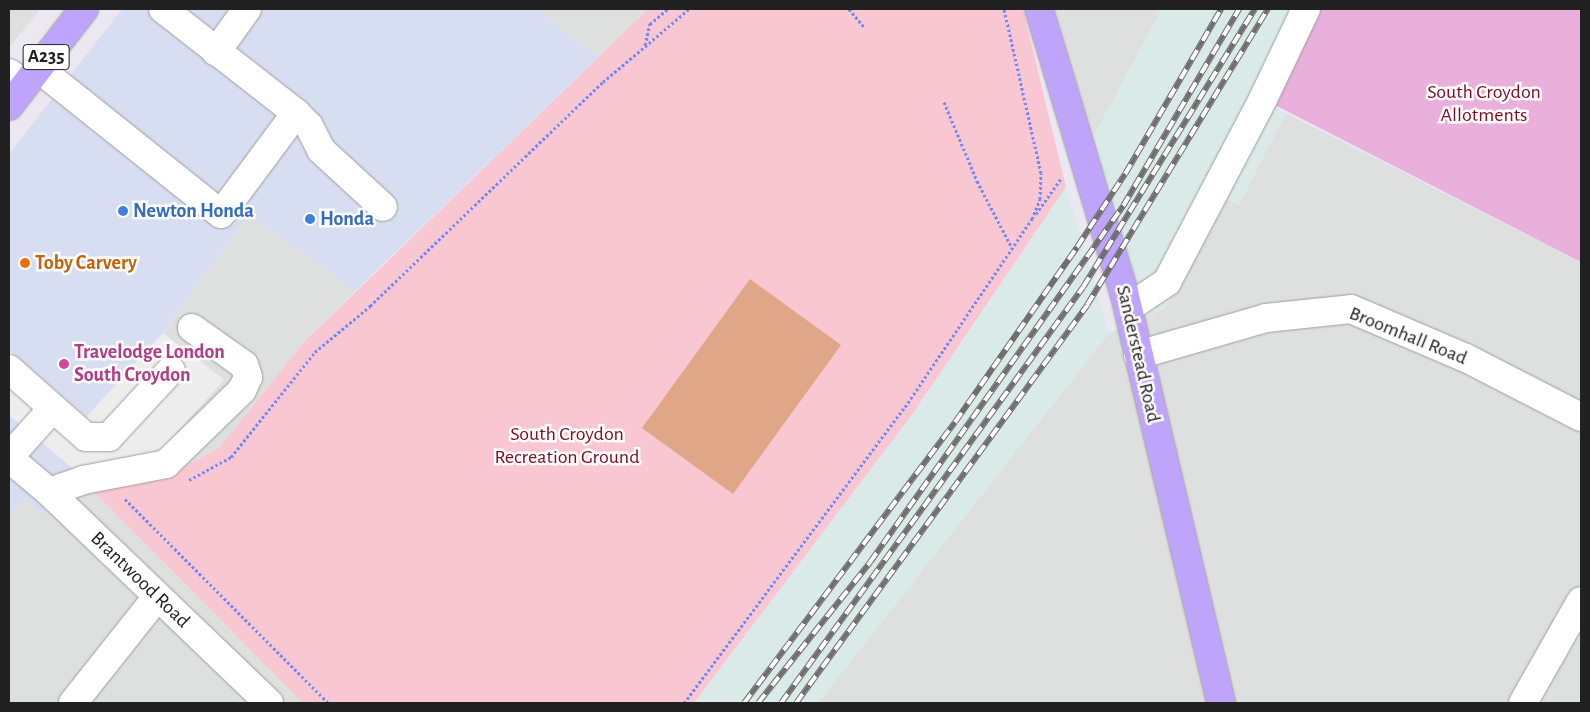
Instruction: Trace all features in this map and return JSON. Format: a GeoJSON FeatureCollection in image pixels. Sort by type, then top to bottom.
{"type":"FeatureCollection","features":[{"type":"Feature","properties":{"kind":"main road","name":"A235"},"geometry":{"type":"LineString","coordinates":[[9,106],[24,75],[84,9]]}},
{"type":"Feature","properties":{"kind":"main road","name":"Sanderstead Road"},"geometry":{"type":"LineString","coordinates":[[1039,9],[1128,308],[1221,703]]}},
{"type":"Feature","properties":{"kind":"street"},"geometry":{"type":"LineString","coordinates":[[163,9],[296,113],[309,126],[321,150],[383,207]]}},
{"type":"Feature","properties":{"kind":"street"},"geometry":{"type":"LineString","coordinates":[[216,52],[247,9]]}},
{"type":"Feature","properties":{"kind":"street"},"geometry":{"type":"LineString","coordinates":[[1128,308],[1167,282],[1263,99],[1306,9]]}},
{"type":"Feature","properties":{"kind":"street"},"geometry":{"type":"LineString","coordinates":[[24,75],[221,214],[296,113]]}},
{"type":"Feature","properties":{"kind":"street","name":"Broomhall Road"},"geometry":{"type":"LineString","coordinates":[[1138,355],[1266,318],[1351,309],[1466,358],[1581,417]]}},
{"type":"Feature","properties":{"kind":"street"},"geometry":{"type":"LineString","coordinates":[[49,492],[83,480],[166,464],[242,390],[248,377],[244,365],[192,328]]}},
{"type":"Feature","properties":{"kind":"street"},"geometry":{"type":"LineString","coordinates":[[9,369],[86,437],[109,437],[171,370]]}},
{"type":"Feature","properties":{"kind":"street"},"geometry":{"type":"LineString","coordinates":[[9,458],[53,408]]}},
{"type":"Feature","properties":{"kind":"street","name":"Brantwood Road"},"geometry":{"type":"LineString","coordinates":[[9,458],[49,492],[269,703]]}},
{"type":"Feature","properties":{"kind":"street"},"geometry":{"type":"LineString","coordinates":[[73,703],[157,597]]}},
{"type":"Feature","properties":{"kind":"street"},"geometry":{"type":"LineString","coordinates":[[1523,703],[1581,601]]}},
{"type":"Feature","properties":{"kind":"path"},"geometry":{"type":"LineString","coordinates":[[645,46],[650,24],[668,9]]}},
{"type":"Feature","properties":{"kind":"path"},"geometry":{"type":"LineString","coordinates":[[182,485],[231,456],[315,352],[370,306],[602,82],[689,9]]}},
{"type":"Feature","properties":{"kind":"path"},"geometry":{"type":"LineString","coordinates":[[849,9],[864,27]]}},
{"type":"Feature","properties":{"kind":"path"},"geometry":{"type":"LineString","coordinates":[[1004,9],[1041,173],[1040,199],[1032,219]]}},
{"type":"Feature","properties":{"kind":"path"},"geometry":{"type":"LineString","coordinates":[[944,102],[977,181],[1012,248]]}},
{"type":"Feature","properties":{"kind":"path"},"geometry":{"type":"LineString","coordinates":[[684,703],[905,407],[1012,248],[1082,149]]}},
{"type":"Feature","properties":{"kind":"path"},"geometry":{"type":"LineString","coordinates":[[118,500],[134,496]]}},
{"type":"Feature","properties":{"kind":"path"},"geometry":{"type":"LineString","coordinates":[[124,498],[328,703]]}},
{"type":"Feature","properties":{"kind":"shaded area"},"geometry":{"type":"Polygon","coordinates":[[[9,9],[40,9],[9,48],[9,9]]]}},
{"type":"Feature","properties":{"kind":"shaded area"},"geometry":{"type":"Polygon","coordinates":[[[122,9],[534,9],[598,57],[355,291],[249,214],[163,332],[224,380],[75,470],[42,515],[24,497],[9,515],[9,154],[122,9]]]}},
{"type":"Feature","properties":{"kind":"shaded area"},"geometry":{"type":"Polygon","coordinates":[[[534,9],[648,9],[598,57],[534,9]]]}},
{"type":"Feature","properties":{"kind":"shaded area"},"geometry":{"type":"Polygon","coordinates":[[[1056,9],[1162,9],[1092,139],[1056,9]]]}},
{"type":"Feature","properties":{"kind":"shaded area"},"geometry":{"type":"Polygon","coordinates":[[[1162,9],[1298,9],[1253,94],[1286,113],[1239,205],[1225,199],[1165,308],[1147,316],[1092,139],[1162,9]]]}},
{"type":"Feature","properties":{"kind":"shaded area"},"geometry":{"type":"Polygon","coordinates":[[[1286,113],[1581,262],[1581,703],[818,703],[1109,333],[1165,308],[1225,198],[1239,205],[1286,113]]]}},
{"type":"Feature","properties":{"kind":"shaded area"},"geometry":{"type":"Polygon","coordinates":[[[1066,187],[1109,333],[818,703],[694,703],[913,413],[1066,187]]]}},
{"type":"Feature","properties":{"kind":"shaded area"},"geometry":{"type":"Polygon","coordinates":[[[249,214],[355,291],[304,342],[219,448],[176,471],[90,488],[303,703],[9,703],[9,515],[24,497],[42,514],[75,470],[224,379],[163,333],[249,214]]]}},
{"type":"Feature","properties":{"kind":"shaded area"},"geometry":{"type":"Polygon","coordinates":[[[750,279],[841,345],[733,494],[642,428],[750,279]]]}},
{"type":"Feature","properties":{"kind":"shaded area"},"geometry":{"type":"Polygon","coordinates":[[[163,333],[224,380],[158,453],[75,470],[9,415],[9,350],[86,417],[163,333]]]}},
{"type":"Feature","properties":{"kind":"green space","name":"South Croydon Recreation Ground"},"geometry":{"type":"Polygon","coordinates":[[[648,9],[1023,9],[1066,187],[913,413],[694,703],[303,703],[89,487],[176,471],[219,448],[304,342],[648,9]]]}},
{"type":"Feature","properties":{"kind":"green space","name":"South Croydon Allotments"},"geometry":{"type":"Polygon","coordinates":[[[1298,9],[1581,9],[1581,262],[1263,99],[1298,9]]]}},
{"type":"Feature","properties":{"kind":"railway"},"geometry":{"type":"LineString","coordinates":[[744,703],[955,422],[1077,247],[1125,174],[1221,9]]}},
{"type":"Feature","properties":{"kind":"railway"},"geometry":{"type":"LineString","coordinates":[[758,703],[870,562],[1123,206],[1239,9]]}},
{"type":"Feature","properties":{"kind":"railway"},"geometry":{"type":"LineString","coordinates":[[781,703],[1083,287],[1255,9]]}},
{"type":"Feature","properties":{"kind":"railway"},"geometry":{"type":"LineString","coordinates":[[796,703],[1087,305],[1268,9]]}},
{"type":"Feature","properties":{"kind":"place","name":"Newton Honda"},"geometry":{"type":"Point","coordinates":[123,211]}},
{"type":"Feature","properties":{"kind":"place","name":"Honda"},"geometry":{"type":"Point","coordinates":[310,219]}},
{"type":"Feature","properties":{"kind":"place","name":"Toby Carvery"},"geometry":{"type":"Point","coordinates":[25,263]}},
{"type":"Feature","properties":{"kind":"place","name":"Travelodge London South Croydon"},"geometry":{"type":"Point","coordinates":[64,364]}}]}
